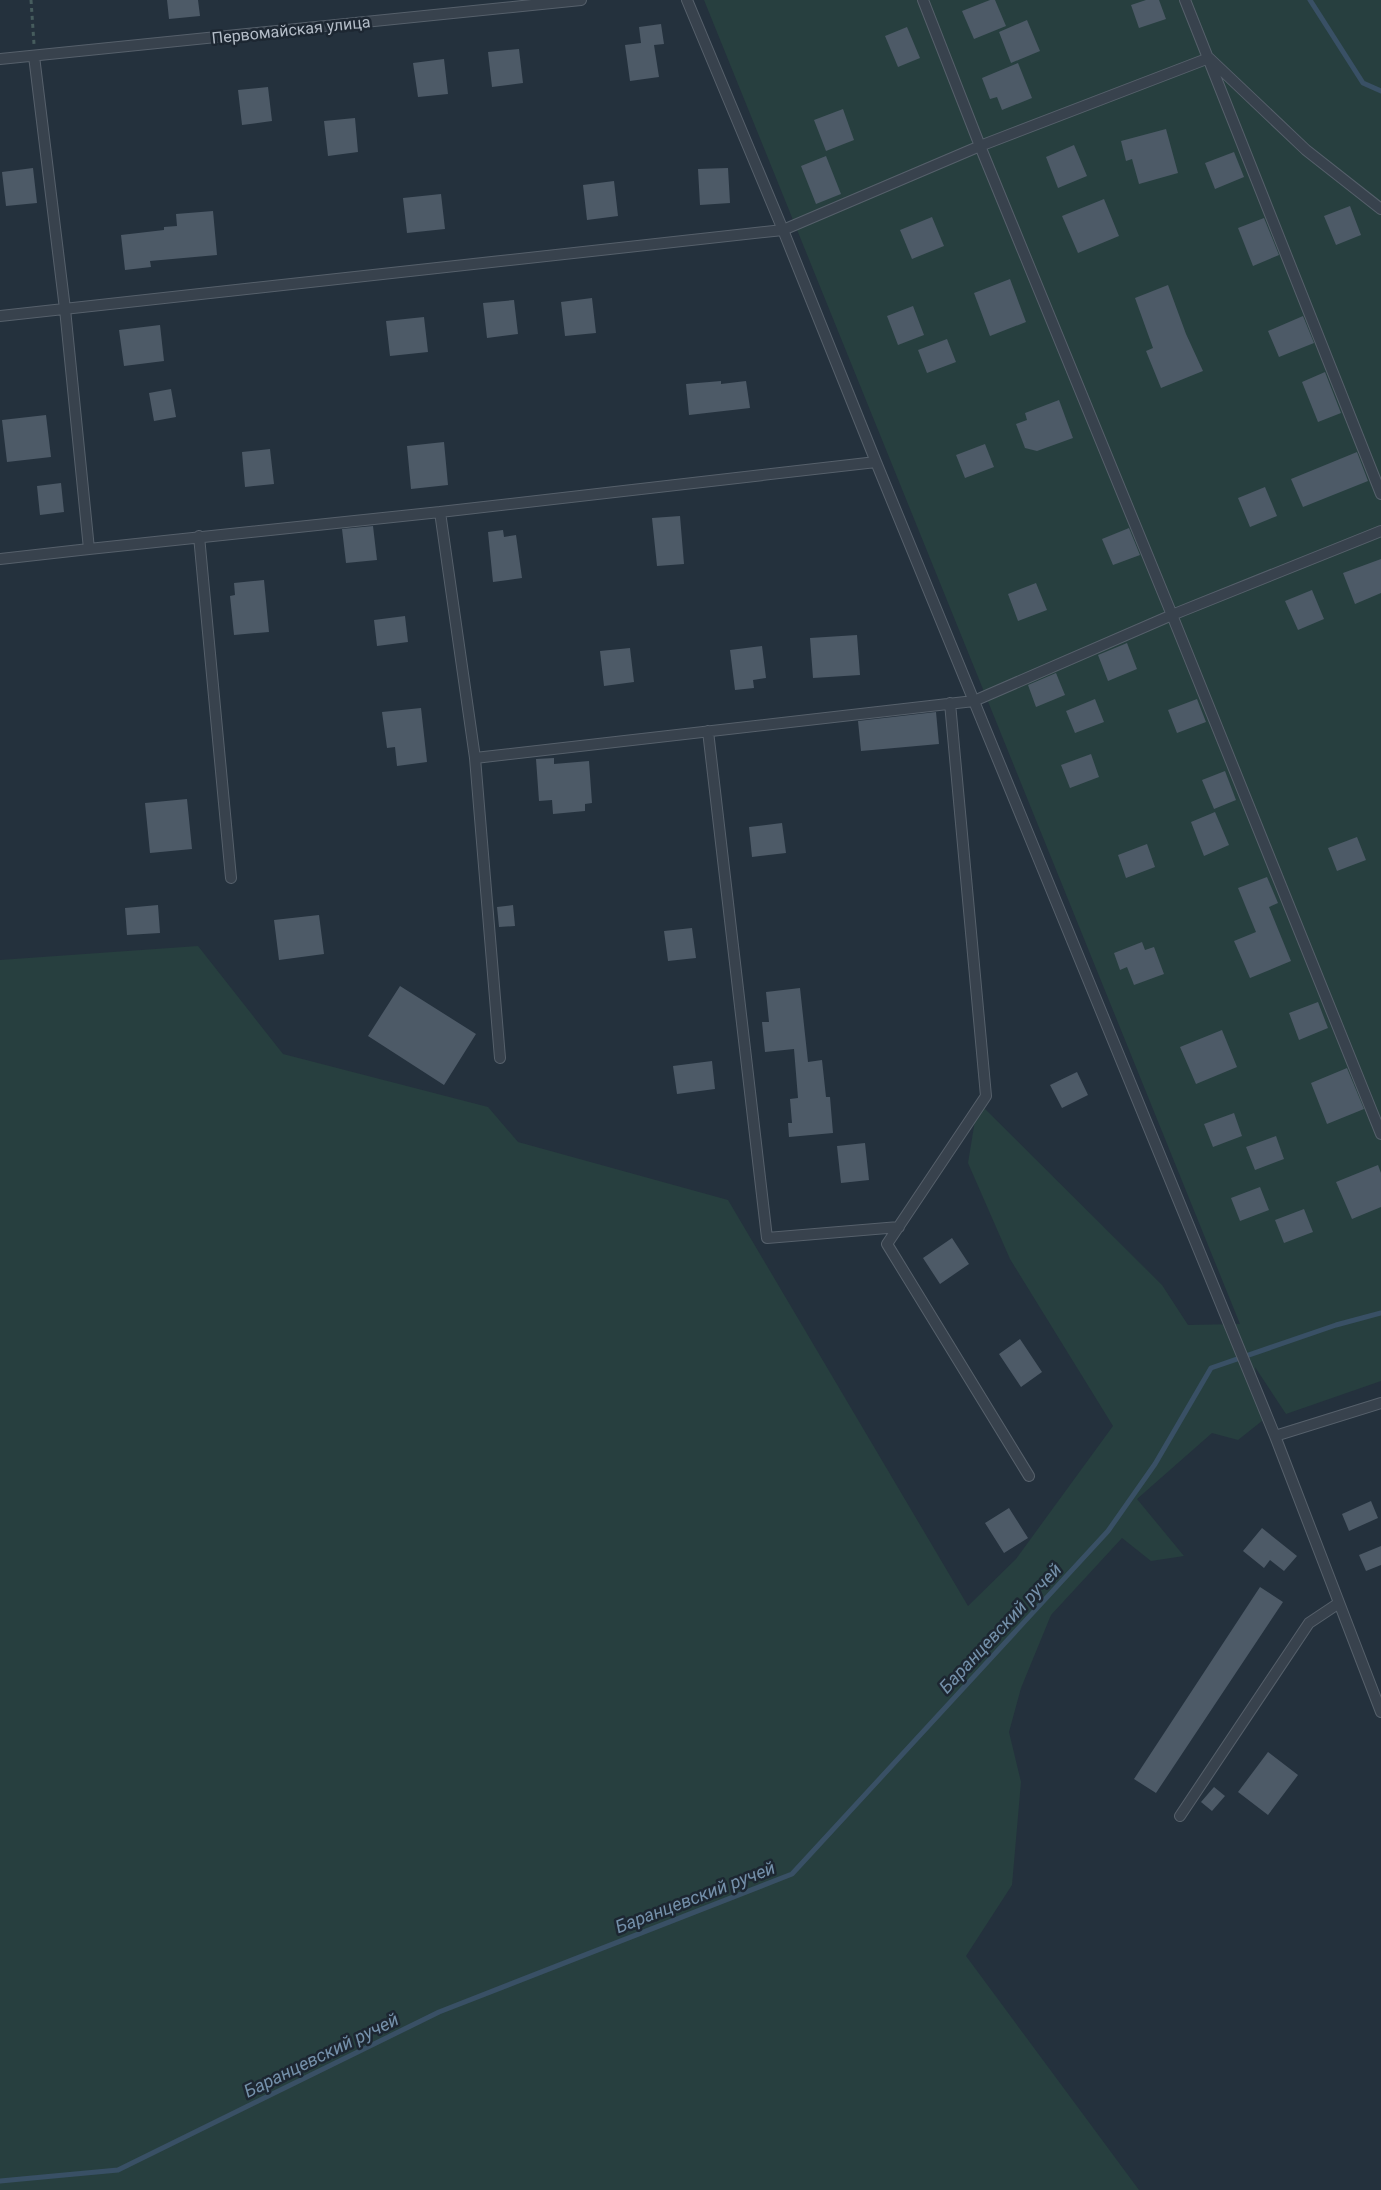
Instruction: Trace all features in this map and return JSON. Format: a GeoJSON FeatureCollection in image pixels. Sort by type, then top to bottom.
{"type":"FeatureCollection","features":[{"type":"Feature","properties":{"kind":"lane","name":"Первомайская улица"},"geometry":{"type":"LineString","coordinates":[[0,59],[581,0]]}},
{"type":"Feature","properties":{"kind":"lane"},"geometry":{"type":"LineString","coordinates":[[687,0],[783,230],[1220,1305],[1276,1436],[1381,1712]]}},
{"type":"Feature","properties":{"kind":"lane"},"geometry":{"type":"LineString","coordinates":[[923,0],[980,146],[1172,615],[1381,1134]]}},
{"type":"Feature","properties":{"kind":"lane"},"geometry":{"type":"LineString","coordinates":[[1185,0],[1210,58],[1381,494]]}},
{"type":"Feature","properties":{"kind":"lane"},"geometry":{"type":"LineString","coordinates":[[34,56],[65,309],[89,549]]}},
{"type":"Feature","properties":{"kind":"lane"},"geometry":{"type":"LineString","coordinates":[[0,316],[783,230],[980,146],[1210,58]]}},
{"type":"Feature","properties":{"kind":"lane"},"geometry":{"type":"LineString","coordinates":[[1210,58],[1306,150],[1381,209]]}},
{"type":"Feature","properties":{"kind":"lane"},"geometry":{"type":"LineString","coordinates":[[0,559],[199,536],[440,512],[876,462]]}},
{"type":"Feature","properties":{"kind":"lane"},"geometry":{"type":"LineString","coordinates":[[440,512],[475,758],[500,1058]]}},
{"type":"Feature","properties":{"kind":"lane"},"geometry":{"type":"LineString","coordinates":[[475,758],[974,701],[1172,615],[1381,532]]}},
{"type":"Feature","properties":{"kind":"lane"},"geometry":{"type":"LineString","coordinates":[[199,536],[232,878]]}},
{"type":"Feature","properties":{"kind":"lane"},"geometry":{"type":"LineString","coordinates":[[950,703],[986,1096],[887,1244],[1028,1476]]}},
{"type":"Feature","properties":{"kind":"lane"},"geometry":{"type":"LineString","coordinates":[[708,730],[767,1238],[898,1227]]}},
{"type":"Feature","properties":{"kind":"lane"},"geometry":{"type":"LineString","coordinates":[[1276,1436],[1381,1403]]}},
{"type":"Feature","properties":{"kind":"lane"},"geometry":{"type":"LineString","coordinates":[[1180,1816],[1309,1623],[1339,1603]]}},
{"type":"Feature","properties":{"kind":"path"},"geometry":{"type":"LineString","coordinates":[[31,0],[34,56]]}},
{"type":"Feature","properties":{"kind":"green space"},"geometry":{"type":"Polygon","coordinates":[[[704,0],[1381,0],[1381,1381],[1286,1414],[1255,1367],[1262,1421],[1238,1440],[1212,1433],[1137,1499],[1184,1556],[1151,1561],[1122,1538],[1051,1615],[1021,1688],[1009,1732],[1021,1782],[1012,1885],[966,1956],[1139,2190],[0,2190],[0,960],[198,946],[283,1054],[488,1107],[518,1142],[728,1200],[968,1606],[1016,1559],[1113,1426],[1010,1259],[968,1163],[978,1102],[1162,1285],[1188,1325],[1240,1324],[704,0]]]}},
{"type":"Feature","properties":{"kind":"building"},"geometry":{"type":"Polygon","coordinates":[[[167,0],[198,0],[200,16],[169,19],[167,0]]]}},
{"type":"Feature","properties":{"kind":"building"},"geometry":{"type":"Polygon","coordinates":[[[990,0],[995,0],[1006,26],[974,39],[962,11],[990,0]]]}},
{"type":"Feature","properties":{"kind":"building"},"geometry":{"type":"Polygon","coordinates":[[[1146,0],[1159,0],[1166,19],[1139,28],[1131,5],[1146,0]]]}},
{"type":"Feature","properties":{"kind":"building"},"geometry":{"type":"Polygon","coordinates":[[[1027,20],[1040,51],[1011,63],[999,32],[1027,20]]]}},
{"type":"Feature","properties":{"kind":"building"},"geometry":{"type":"Polygon","coordinates":[[[661,24],[664,44],[654,45],[659,77],[630,81],[625,45],[641,43],[639,27],[661,24]]]}},
{"type":"Feature","properties":{"kind":"building"},"geometry":{"type":"Polygon","coordinates":[[[907,27],[920,58],[898,67],[885,36],[907,27]]]}},
{"type":"Feature","properties":{"kind":"building"},"geometry":{"type":"Polygon","coordinates":[[[519,49],[523,83],[492,87],[488,52],[519,49]]]}},
{"type":"Feature","properties":{"kind":"building"},"geometry":{"type":"Polygon","coordinates":[[[444,59],[448,94],[418,97],[413,63],[444,59]]]}},
{"type":"Feature","properties":{"kind":"building"},"geometry":{"type":"Polygon","coordinates":[[[1018,63],[1032,98],[1002,110],[997,97],[990,99],[982,78],[1018,63]]]}},
{"type":"Feature","properties":{"kind":"building"},"geometry":{"type":"Polygon","coordinates":[[[268,87],[272,121],[242,125],[238,90],[268,87]]]}},
{"type":"Feature","properties":{"kind":"building"},"geometry":{"type":"Polygon","coordinates":[[[843,109],[854,140],[826,151],[814,120],[843,109]]]}},
{"type":"Feature","properties":{"kind":"building"},"geometry":{"type":"Polygon","coordinates":[[[355,118],[358,152],[328,156],[324,121],[355,118]]]}},
{"type":"Feature","properties":{"kind":"building"},"geometry":{"type":"Polygon","coordinates":[[[1166,129],[1178,173],[1139,184],[1132,159],[1126,161],[1121,141],[1166,129]]]}},
{"type":"Feature","properties":{"kind":"building"},"geometry":{"type":"Polygon","coordinates":[[[1074,145],[1087,176],[1058,188],[1046,157],[1074,145]]]}},
{"type":"Feature","properties":{"kind":"building"},"geometry":{"type":"Polygon","coordinates":[[[1234,152],[1244,177],[1215,189],[1205,163],[1234,152]]]}},
{"type":"Feature","properties":{"kind":"building"},"geometry":{"type":"Polygon","coordinates":[[[826,156],[841,194],[816,204],[801,166],[826,156]]]}},
{"type":"Feature","properties":{"kind":"building"},"geometry":{"type":"Polygon","coordinates":[[[33,168],[37,203],[6,206],[2,172],[33,168]]]}},
{"type":"Feature","properties":{"kind":"building"},"geometry":{"type":"Polygon","coordinates":[[[728,168],[730,203],[700,205],[698,169],[728,168]]]}},
{"type":"Feature","properties":{"kind":"building"},"geometry":{"type":"Polygon","coordinates":[[[614,181],[618,216],[587,220],[583,185],[614,181]]]}},
{"type":"Feature","properties":{"kind":"building"},"geometry":{"type":"Polygon","coordinates":[[[441,194],[445,229],[407,233],[403,198],[441,194]]]}},
{"type":"Feature","properties":{"kind":"building"},"geometry":{"type":"Polygon","coordinates":[[[1104,199],[1119,236],[1078,253],[1062,216],[1104,199]]]}},
{"type":"Feature","properties":{"kind":"building"},"geometry":{"type":"Polygon","coordinates":[[[1350,206],[1361,235],[1336,245],[1324,216],[1350,206]]]}},
{"type":"Feature","properties":{"kind":"building"},"geometry":{"type":"Polygon","coordinates":[[[213,211],[217,255],[150,261],[151,267],[125,270],[121,235],[164,230],[164,227],[177,226],[176,214],[213,211]]]}},
{"type":"Feature","properties":{"kind":"building"},"geometry":{"type":"Polygon","coordinates":[[[932,217],[944,246],[912,259],[900,230],[932,217]]]}},
{"type":"Feature","properties":{"kind":"building"},"geometry":{"type":"Polygon","coordinates":[[[1264,218],[1279,255],[1253,266],[1238,228],[1264,218]]]}},
{"type":"Feature","properties":{"kind":"building"},"geometry":{"type":"Polygon","coordinates":[[[1010,279],[1026,322],[990,336],[974,293],[1010,279]]]}},
{"type":"Feature","properties":{"kind":"building"},"geometry":{"type":"Polygon","coordinates":[[[1168,285],[1186,334],[1203,371],[1161,388],[1146,351],[1153,348],[1135,298],[1168,285]]]}},
{"type":"Feature","properties":{"kind":"building"},"geometry":{"type":"Polygon","coordinates":[[[592,298],[596,333],[565,336],[561,302],[592,298]]]}},
{"type":"Feature","properties":{"kind":"building"},"geometry":{"type":"Polygon","coordinates":[[[514,300],[518,334],[487,338],[483,303],[514,300]]]}},
{"type":"Feature","properties":{"kind":"building"},"geometry":{"type":"Polygon","coordinates":[[[913,306],[924,335],[898,345],[887,316],[913,306]]]}},
{"type":"Feature","properties":{"kind":"building"},"geometry":{"type":"Polygon","coordinates":[[[1303,316],[1314,343],[1279,357],[1268,331],[1303,316]]]}},
{"type":"Feature","properties":{"kind":"building"},"geometry":{"type":"Polygon","coordinates":[[[424,317],[428,352],[390,356],[386,321],[424,317]]]}},
{"type":"Feature","properties":{"kind":"building"},"geometry":{"type":"Polygon","coordinates":[[[160,325],[164,361],[124,366],[119,330],[160,325]]]}},
{"type":"Feature","properties":{"kind":"building"},"geometry":{"type":"Polygon","coordinates":[[[947,339],[956,362],[927,373],[918,350],[947,339]]]}},
{"type":"Feature","properties":{"kind":"building"},"geometry":{"type":"Polygon","coordinates":[[[1325,372],[1341,413],[1318,422],[1302,382],[1325,372]]]}},
{"type":"Feature","properties":{"kind":"building"},"geometry":{"type":"Polygon","coordinates":[[[721,381],[721,384],[746,381],[750,408],[689,415],[686,384],[721,381]]]}},
{"type":"Feature","properties":{"kind":"building"},"geometry":{"type":"Polygon","coordinates":[[[171,389],[176,417],[154,421],[149,393],[171,389]]]}},
{"type":"Feature","properties":{"kind":"building"},"geometry":{"type":"Polygon","coordinates":[[[1059,400],[1073,438],[1037,451],[1025,448],[1016,424],[1027,420],[1025,413],[1059,400]]]}},
{"type":"Feature","properties":{"kind":"building"},"geometry":{"type":"Polygon","coordinates":[[[46,415],[51,457],[7,462],[2,420],[46,415]]]}},
{"type":"Feature","properties":{"kind":"building"},"geometry":{"type":"Polygon","coordinates":[[[444,442],[448,485],[411,489],[407,446],[444,442]]]}},
{"type":"Feature","properties":{"kind":"building"},"geometry":{"type":"Polygon","coordinates":[[[985,444],[994,467],[965,478],[956,455],[985,444]]]}},
{"type":"Feature","properties":{"kind":"building"},"geometry":{"type":"Polygon","coordinates":[[[270,449],[274,484],[245,487],[242,452],[270,449]]]}},
{"type":"Feature","properties":{"kind":"building"},"geometry":{"type":"Polygon","coordinates":[[[1357,452],[1368,481],[1303,507],[1291,479],[1357,452]]]}},
{"type":"Feature","properties":{"kind":"building"},"geometry":{"type":"Polygon","coordinates":[[[61,483],[64,512],[40,515],[37,486],[61,483]]]}},
{"type":"Feature","properties":{"kind":"building"},"geometry":{"type":"Polygon","coordinates":[[[1265,487],[1277,516],[1250,527],[1238,498],[1265,487]]]}},
{"type":"Feature","properties":{"kind":"building"},"geometry":{"type":"Polygon","coordinates":[[[680,516],[684,564],[657,566],[652,518],[680,516]]]}},
{"type":"Feature","properties":{"kind":"building"},"geometry":{"type":"Polygon","coordinates":[[[373,526],[377,560],[346,563],[342,529],[373,526]]]}},
{"type":"Feature","properties":{"kind":"building"},"geometry":{"type":"Polygon","coordinates":[[[1129,528],[1140,555],[1113,565],[1102,539],[1129,528]]]}},
{"type":"Feature","properties":{"kind":"building"},"geometry":{"type":"Polygon","coordinates":[[[503,530],[504,537],[516,535],[522,578],[493,582],[488,532],[503,530]]]}},
{"type":"Feature","properties":{"kind":"building"},"geometry":{"type":"Polygon","coordinates":[[[1381,559],[1381,593],[1355,604],[1343,573],[1381,559]]]}},
{"type":"Feature","properties":{"kind":"building"},"geometry":{"type":"Polygon","coordinates":[[[264,580],[269,632],[234,635],[230,596],[235,595],[234,583],[264,580]]]}},
{"type":"Feature","properties":{"kind":"building"},"geometry":{"type":"Polygon","coordinates":[[[1036,583],[1047,610],[1018,621],[1008,594],[1036,583]]]}},
{"type":"Feature","properties":{"kind":"building"},"geometry":{"type":"Polygon","coordinates":[[[1312,590],[1324,619],[1298,630],[1285,601],[1312,590]]]}},
{"type":"Feature","properties":{"kind":"building"},"geometry":{"type":"Polygon","coordinates":[[[405,616],[408,642],[377,646],[374,620],[405,616]]]}},
{"type":"Feature","properties":{"kind":"building"},"geometry":{"type":"Polygon","coordinates":[[[857,635],[860,675],[813,678],[810,638],[857,635]]]}},
{"type":"Feature","properties":{"kind":"building"},"geometry":{"type":"Polygon","coordinates":[[[1127,643],[1137,669],[1108,681],[1098,655],[1127,643]]]}},
{"type":"Feature","properties":{"kind":"building"},"geometry":{"type":"Polygon","coordinates":[[[762,646],[766,678],[753,680],[754,688],[735,690],[730,650],[762,646]]]}},
{"type":"Feature","properties":{"kind":"building"},"geometry":{"type":"Polygon","coordinates":[[[630,648],[634,682],[604,686],[600,651],[630,648]]]}},
{"type":"Feature","properties":{"kind":"building"},"geometry":{"type":"Polygon","coordinates":[[[1056,673],[1065,695],[1036,707],[1028,685],[1056,673]]]}},
{"type":"Feature","properties":{"kind":"building"},"geometry":{"type":"Polygon","coordinates":[[[1095,699],[1104,722],[1075,733],[1066,711],[1095,699]]]}},
{"type":"Feature","properties":{"kind":"building"},"geometry":{"type":"Polygon","coordinates":[[[1197,699],[1206,722],[1177,733],[1168,710],[1197,699]]]}},
{"type":"Feature","properties":{"kind":"building"},"geometry":{"type":"Polygon","coordinates":[[[421,708],[427,762],[397,766],[395,747],[387,748],[382,712],[421,708]]]}},
{"type":"Feature","properties":{"kind":"building"},"geometry":{"type":"Polygon","coordinates":[[[936,712],[939,744],[861,751],[858,721],[936,712]]]}},
{"type":"Feature","properties":{"kind":"building"},"geometry":{"type":"Polygon","coordinates":[[[1091,754],[1099,777],[1070,788],[1061,765],[1091,754]]]}},
{"type":"Feature","properties":{"kind":"building"},"geometry":{"type":"Polygon","coordinates":[[[554,758],[554,764],[589,761],[592,803],[585,804],[585,811],[553,814],[552,800],[539,801],[536,759],[554,758]]]}},
{"type":"Feature","properties":{"kind":"building"},"geometry":{"type":"Polygon","coordinates":[[[1225,771],[1236,800],[1214,809],[1202,780],[1225,771]]]}},
{"type":"Feature","properties":{"kind":"building"},"geometry":{"type":"Polygon","coordinates":[[[187,799],[192,849],[150,853],[145,803],[187,799]]]}},
{"type":"Feature","properties":{"kind":"building"},"geometry":{"type":"Polygon","coordinates":[[[1215,812],[1229,845],[1204,856],[1191,822],[1215,812]]]}},
{"type":"Feature","properties":{"kind":"building"},"geometry":{"type":"Polygon","coordinates":[[[782,823],[786,853],[752,857],[749,827],[782,823]]]}},
{"type":"Feature","properties":{"kind":"building"},"geometry":{"type":"Polygon","coordinates":[[[1357,837],[1366,860],[1337,871],[1328,848],[1357,837]]]}},
{"type":"Feature","properties":{"kind":"building"},"geometry":{"type":"Polygon","coordinates":[[[1147,844],[1155,867],[1126,878],[1118,855],[1147,844]]]}},
{"type":"Feature","properties":{"kind":"building"},"geometry":{"type":"Polygon","coordinates":[[[1267,877],[1278,903],[1269,907],[1291,961],[1250,978],[1234,941],[1256,932],[1238,888],[1267,877]]]}},
{"type":"Feature","properties":{"kind":"building"},"geometry":{"type":"Polygon","coordinates":[[[158,905],[160,933],[127,935],[125,908],[158,905]]]}},
{"type":"Feature","properties":{"kind":"building"},"geometry":{"type":"Polygon","coordinates":[[[513,905],[515,926],[499,927],[497,907],[513,905]]]}},
{"type":"Feature","properties":{"kind":"building"},"geometry":{"type":"Polygon","coordinates":[[[319,915],[324,954],[279,960],[274,920],[319,915]]]}},
{"type":"Feature","properties":{"kind":"building"},"geometry":{"type":"Polygon","coordinates":[[[692,928],[696,958],[668,961],[664,931],[692,928]]]}},
{"type":"Feature","properties":{"kind":"building"},"geometry":{"type":"Polygon","coordinates":[[[1142,942],[1145,950],[1154,947],[1164,974],[1134,985],[1127,967],[1120,970],[1114,953],[1142,942]]]}},
{"type":"Feature","properties":{"kind":"building"},"geometry":{"type":"Polygon","coordinates":[[[400,986],[476,1034],[444,1085],[368,1036],[400,986]]]}},
{"type":"Feature","properties":{"kind":"building"},"geometry":{"type":"Polygon","coordinates":[[[800,988],[808,1062],[822,1060],[826,1097],[830,1097],[833,1133],[789,1137],[788,1123],[792,1123],[790,1099],[798,1098],[794,1049],[765,1052],[762,1022],[769,1022],[766,992],[800,988]]]}},
{"type":"Feature","properties":{"kind":"building"},"geometry":{"type":"Polygon","coordinates":[[[1318,1002],[1328,1028],[1299,1040],[1289,1013],[1318,1002]]]}},
{"type":"Feature","properties":{"kind":"building"},"geometry":{"type":"Polygon","coordinates":[[[1222,1030],[1237,1067],[1196,1084],[1180,1047],[1222,1030]]]}},
{"type":"Feature","properties":{"kind":"building"},"geometry":{"type":"Polygon","coordinates":[[[712,1061],[715,1089],[677,1094],[673,1066],[712,1061]]]}},
{"type":"Feature","properties":{"kind":"building"},"geometry":{"type":"Polygon","coordinates":[[[1347,1068],[1364,1109],[1327,1124],[1311,1083],[1347,1068]]]}},
{"type":"Feature","properties":{"kind":"building"},"geometry":{"type":"Polygon","coordinates":[[[1077,1072],[1088,1095],[1062,1108],[1050,1085],[1077,1072]]]}},
{"type":"Feature","properties":{"kind":"building"},"geometry":{"type":"Polygon","coordinates":[[[1234,1113],[1242,1136],[1213,1147],[1204,1124],[1234,1113]]]}},
{"type":"Feature","properties":{"kind":"building"},"geometry":{"type":"Polygon","coordinates":[[[1276,1136],[1284,1159],[1255,1170],[1246,1147],[1276,1136]]]}},
{"type":"Feature","properties":{"kind":"building"},"geometry":{"type":"Polygon","coordinates":[[[865,1143],[869,1180],[841,1183],[837,1146],[865,1143]]]}},
{"type":"Feature","properties":{"kind":"building"},"geometry":{"type":"Polygon","coordinates":[[[1378,1165],[1381,1173],[1381,1207],[1352,1219],[1336,1182],[1378,1165]]]}},
{"type":"Feature","properties":{"kind":"building"},"geometry":{"type":"Polygon","coordinates":[[[1260,1187],[1269,1210],[1240,1221],[1231,1198],[1260,1187]]]}},
{"type":"Feature","properties":{"kind":"building"},"geometry":{"type":"Polygon","coordinates":[[[1304,1209],[1313,1232],[1284,1243],[1275,1220],[1304,1209]]]}},
{"type":"Feature","properties":{"kind":"building"},"geometry":{"type":"Polygon","coordinates":[[[952,1238],[969,1264],[940,1284],[923,1258],[952,1238]]]}},
{"type":"Feature","properties":{"kind":"building"},"geometry":{"type":"Polygon","coordinates":[[[1020,1339],[1042,1372],[1021,1387],[999,1354],[1020,1339]]]}},
{"type":"Feature","properties":{"kind":"building"},"geometry":{"type":"Polygon","coordinates":[[[1371,1501],[1378,1518],[1349,1531],[1342,1514],[1371,1501]]]}},
{"type":"Feature","properties":{"kind":"building"},"geometry":{"type":"Polygon","coordinates":[[[1009,1508],[1028,1538],[1004,1553],[985,1523],[1009,1508]]]}},
{"type":"Feature","properties":{"kind":"building"},"geometry":{"type":"Polygon","coordinates":[[[1262,1528],[1297,1556],[1284,1571],[1270,1560],[1264,1568],[1243,1551],[1262,1528]]]}},
{"type":"Feature","properties":{"kind":"building"},"geometry":{"type":"Polygon","coordinates":[[[1381,1546],[1381,1565],[1366,1571],[1359,1555],[1381,1546]]]}},
{"type":"Feature","properties":{"kind":"building"},"geometry":{"type":"Polygon","coordinates":[[[1260,1587],[1283,1602],[1156,1793],[1134,1779],[1260,1587]]]}},
{"type":"Feature","properties":{"kind":"building"},"geometry":{"type":"Polygon","coordinates":[[[1268,1752],[1298,1775],[1268,1815],[1238,1792],[1268,1752]]]}},
{"type":"Feature","properties":{"kind":"building"},"geometry":{"type":"Polygon","coordinates":[[[1214,1787],[1225,1796],[1212,1811],[1201,1802],[1214,1787]]]}},
{"type":"Feature","properties":{"kind":"waterway"},"geometry":{"type":"LineString","coordinates":[[1310,0],[1363,83],[1381,91]]}},
{"type":"Feature","properties":{"kind":"waterway","name":"Баранцевский ручей"},"geometry":{"type":"LineString","coordinates":[[0,2181],[118,2170],[439,2012],[792,1874],[1108,1531],[1155,1464],[1211,1368],[1336,1325],[1381,1313]]}}]}
